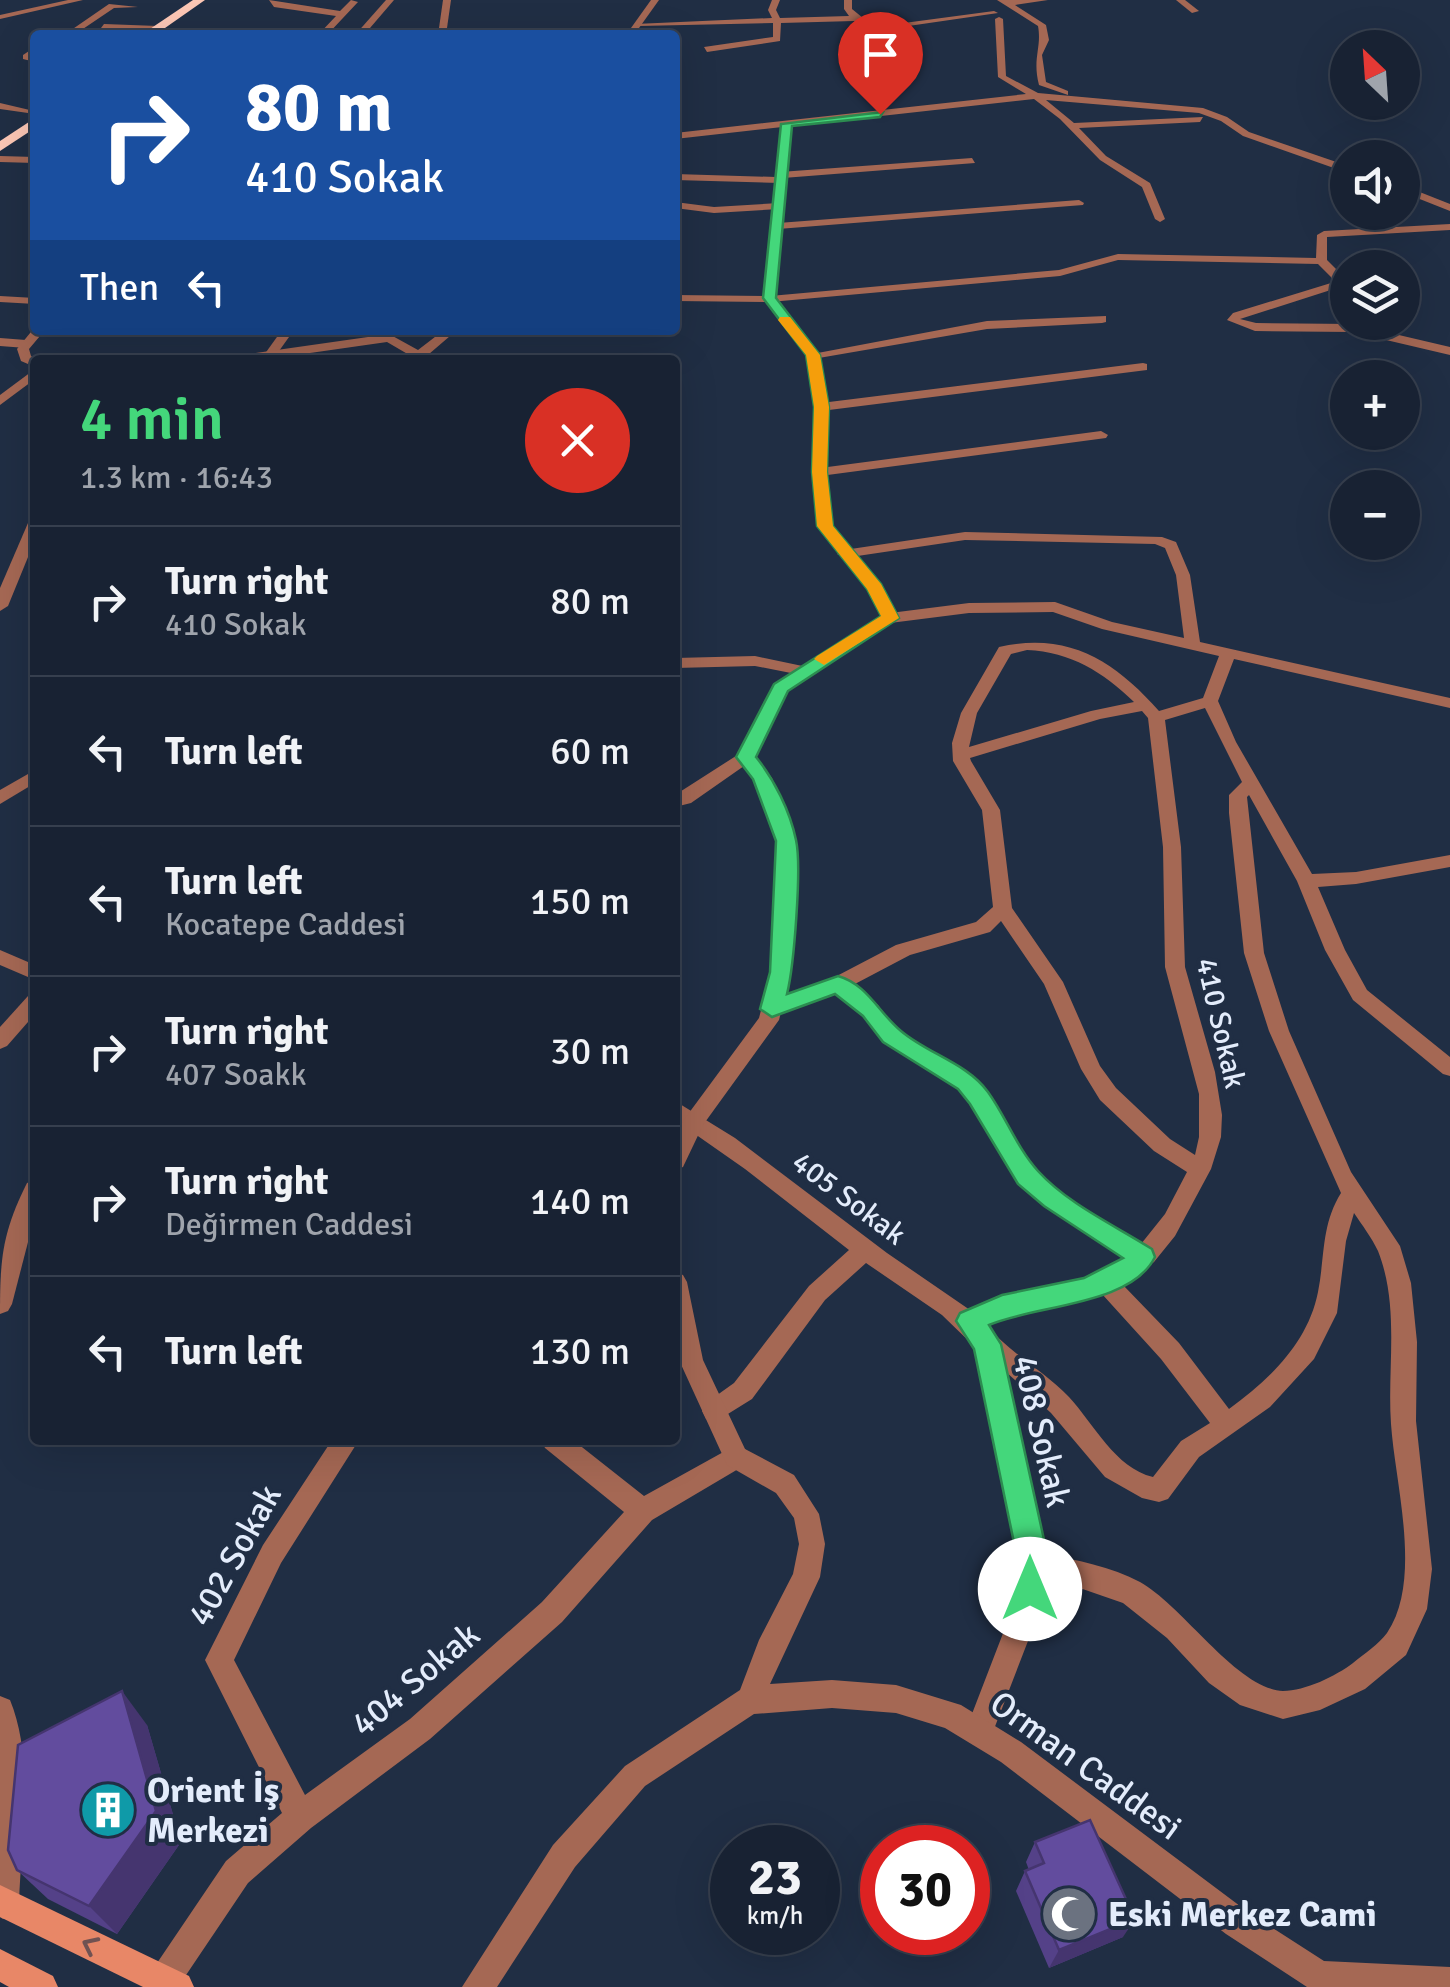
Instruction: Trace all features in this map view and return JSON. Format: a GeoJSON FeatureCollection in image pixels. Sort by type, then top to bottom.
{"type":"FeatureCollection","features":[{"type":"Feature","properties":{"kind":"highway"},"geometry":{"type":"LineString","coordinates":[[159,30],[200,0]]}},
{"type":"Feature","properties":{"kind":"highway"},"geometry":{"type":"LineString","coordinates":[[160,30],[213,0]]}},
{"type":"Feature","properties":{"kind":"highway"},"geometry":{"type":"LineString","coordinates":[[0,134],[30,120]]}},
{"type":"Feature","properties":{"kind":"highway"},"geometry":{"type":"LineString","coordinates":[[0,147],[30,122]]}},
{"type":"Feature","properties":{"kind":"main road"},"geometry":{"type":"LineString","coordinates":[[2,1902],[171,1984]]}},
{"type":"Feature","properties":{"kind":"main road"},"geometry":{"type":"LineString","coordinates":[[0,1964],[42,1987]]}},
{"type":"Feature","properties":{"kind":"street"},"geometry":{"type":"LineString","coordinates":[[0,17],[79,0]]}},
{"type":"Feature","properties":{"kind":"street"},"geometry":{"type":"LineString","coordinates":[[274,0],[274,5],[284,9],[342,14]]}},
{"type":"Feature","properties":{"kind":"street"},"geometry":{"type":"LineString","coordinates":[[363,30],[390,0]]}},
{"type":"Feature","properties":{"kind":"street"},"geometry":{"type":"LineString","coordinates":[[443,30],[447,0]]}},
{"type":"Feature","properties":{"kind":"street"},"geometry":{"type":"LineString","coordinates":[[634,30],[655,0]]}},
{"type":"Feature","properties":{"kind":"street"},"geometry":{"type":"LineString","coordinates":[[707,49],[774,40],[777,21],[772,10],[776,0]]}},
{"type":"Feature","properties":{"kind":"street"},"geometry":{"type":"LineString","coordinates":[[848,0],[848,9],[856,18],[866,28],[874,29],[996,16],[1002,77],[1036,96],[1103,158],[1146,186],[1160,219]]}},
{"type":"Feature","properties":{"kind":"street"},"geometry":{"type":"LineString","coordinates":[[1003,2],[1044,0]]}},
{"type":"Feature","properties":{"kind":"street"},"geometry":{"type":"LineString","coordinates":[[1180,0],[1195,11]]}},
{"type":"Feature","properties":{"kind":"street"},"geometry":{"type":"LineString","coordinates":[[327,30],[354,2]]}},
{"type":"Feature","properties":{"kind":"street"},"geometry":{"type":"LineString","coordinates":[[1003,2],[1042,25],[1045,40],[1038,55],[1042,84],[1081,98]]}},
{"type":"Feature","properties":{"kind":"street"},"geometry":{"type":"LineString","coordinates":[[75,30],[112,6],[134,6],[98,30]]}},
{"type":"Feature","properties":{"kind":"street"},"geometry":{"type":"LineString","coordinates":[[639,24],[856,18]]}},
{"type":"Feature","properties":{"kind":"street"},"geometry":{"type":"LineString","coordinates":[[104,26],[133,30]]}},
{"type":"Feature","properties":{"kind":"street"},"geometry":{"type":"LineString","coordinates":[[680,135],[1036,96],[1200,110],[1220,117],[1246,134],[1330,164]]}},
{"type":"Feature","properties":{"kind":"street"},"geometry":{"type":"LineString","coordinates":[[0,106],[30,118]]}},
{"type":"Feature","properties":{"kind":"street"},"geometry":{"type":"LineString","coordinates":[[1072,126],[1220,117]]}},
{"type":"Feature","properties":{"kind":"street"},"geometry":{"type":"LineString","coordinates":[[786,124],[770,298],[813,355],[822,407],[821,514],[844,554],[874,587],[890,618]]}},
{"type":"Feature","properties":{"kind":"street"},"geometry":{"type":"LineString","coordinates":[[0,160],[30,160]]}},
{"type":"Feature","properties":{"kind":"street"},"geometry":{"type":"LineString","coordinates":[[680,176],[780,177],[972,161]]}},
{"type":"Feature","properties":{"kind":"street"},"geometry":{"type":"LineString","coordinates":[[1420,196],[1450,208]]}},
{"type":"Feature","properties":{"kind":"street"},"geometry":{"type":"LineString","coordinates":[[778,226],[1079,203]]}},
{"type":"Feature","properties":{"kind":"street"},"geometry":{"type":"LineString","coordinates":[[680,206],[704,210],[779,206]]}},
{"type":"Feature","properties":{"kind":"street"},"geometry":{"type":"LineString","coordinates":[[1321,260],[1322,236],[1328,233],[1450,227]]}},
{"type":"Feature","properties":{"kind":"street"},"geometry":{"type":"LineString","coordinates":[[680,298],[770,298],[1060,274],[1118,257],[1321,260],[1337,276],[1336,284],[1236,315],[1233,320],[1255,327],[1352,328],[1450,352]]}},
{"type":"Feature","properties":{"kind":"street"},"geometry":{"type":"LineString","coordinates":[[0,299],[30,301]]}},
{"type":"Feature","properties":{"kind":"street"},"geometry":{"type":"LineString","coordinates":[[813,355],[987,325],[1102,319]]}},
{"type":"Feature","properties":{"kind":"street"},"geometry":{"type":"LineString","coordinates":[[30,358],[23,353],[34,335]]}},
{"type":"Feature","properties":{"kind":"street"},"geometry":{"type":"LineString","coordinates":[[270,355],[284,335]]}},
{"type":"Feature","properties":{"kind":"street"},"geometry":{"type":"LineString","coordinates":[[420,355],[445,335]]}},
{"type":"Feature","properties":{"kind":"street"},"geometry":{"type":"LineString","coordinates":[[270,355],[389,338],[412,355]]}},
{"type":"Feature","properties":{"kind":"street"},"geometry":{"type":"LineString","coordinates":[[0,342],[26,344]]}},
{"type":"Feature","properties":{"kind":"street"},"geometry":{"type":"LineString","coordinates":[[822,407],[1143,367]]}},
{"type":"Feature","properties":{"kind":"street"},"geometry":{"type":"LineString","coordinates":[[0,401],[30,377]]}},
{"type":"Feature","properties":{"kind":"street"},"geometry":{"type":"LineString","coordinates":[[820,472],[1101,436]]}},
{"type":"Feature","properties":{"kind":"street"},"geometry":{"type":"LineString","coordinates":[[0,606],[30,536]]}},
{"type":"Feature","properties":{"kind":"street"},"geometry":{"type":"LineString","coordinates":[[844,554],[965,536],[1157,540],[1172,546],[1183,575],[1192,642]]}},
{"type":"Feature","properties":{"kind":"street"},"geometry":{"type":"LineString","coordinates":[[680,800],[746,757],[781,688],[806,670],[890,618],[969,608],[1054,608],[1106,626],[1192,642],[1228,654],[1262,658],[1450,703]]}},
{"type":"Feature","properties":{"kind":"street"},"geometry":{"type":"LineString","coordinates":[[1151,711],[1134,689],[1088,660],[1055,644],[1026,644],[1005,650],[969,714],[960,744],[962,756],[990,810],[1003,909],[1054,982],[1091,1069],[1108,1094],[1162,1145],[1200,1168]]}},
{"type":"Feature","properties":{"kind":"street"},"geometry":{"type":"LineString","coordinates":[[1228,654],[1210,701],[1306,881],[1335,950],[1360,995],[1450,1068]]}},
{"type":"Feature","properties":{"kind":"street"},"geometry":{"type":"LineString","coordinates":[[680,663],[755,661],[806,670]]}},
{"type":"Feature","properties":{"kind":"street"},"geometry":{"type":"LineString","coordinates":[[962,756],[1097,715],[1210,701]]}},
{"type":"Feature","properties":{"kind":"street","name":"410 Sokak"},"geometry":{"type":"LineString","coordinates":[[970,1321],[1002,1307],[1087,1288],[1125,1272],[1163,1239],[1200,1168],[1210,1138],[1202,1060],[1187,1023],[1175,966],[1170,830],[1151,711]]}},
{"type":"Feature","properties":{"kind":"street"},"geometry":{"type":"LineString","coordinates":[[684,1115],[769,1020],[781,972],[786,841],[762,778],[746,757]]}},
{"type":"Feature","properties":{"kind":"street"},"geometry":{"type":"LineString","coordinates":[[0,798],[30,778]]}},
{"type":"Feature","properties":{"kind":"street"},"geometry":{"type":"LineString","coordinates":[[1034,1567],[1071,1572],[1131,1592],[1176,1628],[1219,1673],[1250,1695],[1283,1704],[1320,1696],[1355,1679],[1396,1646],[1413,1609],[1419,1569],[1403,1421],[1405,1342],[1399,1282],[1388,1246],[1354,1194],[1293,1072],[1254,952],[1238,812],[1238,795],[1251,784]]}},
{"type":"Feature","properties":{"kind":"street"},"geometry":{"type":"LineString","coordinates":[[1306,881],[1356,878],[1450,860]]}},
{"type":"Feature","properties":{"kind":"street"},"geometry":{"type":"LineString","coordinates":[[772,1009],[838,984],[903,950],[984,927],[1003,909]]}},
{"type":"Feature","properties":{"kind":"street"},"geometry":{"type":"LineString","coordinates":[[0,956],[30,971]]}},
{"type":"Feature","properties":{"kind":"street"},"geometry":{"type":"LineString","coordinates":[[838,984],[872,1010],[891,1036],[966,1083],[979,1097],[1027,1176],[1053,1199],[1142,1257]]}},
{"type":"Feature","properties":{"kind":"street"},"geometry":{"type":"LineString","coordinates":[[0,1041],[30,1007]]}},
{"type":"Feature","properties":{"kind":"street","name":"405 Sokak"},"geometry":{"type":"LineString","coordinates":[[684,1115],[719,1134],[866,1250],[970,1321]]}},
{"type":"Feature","properties":{"kind":"street"},"geometry":{"type":"LineString","coordinates":[[987,1344],[1018,1365],[1064,1408],[1094,1450],[1142,1488],[1158,1490],[1190,1449],[1271,1394],[1318,1333],[1330,1294],[1336,1224],[1354,1194]]}},
{"type":"Feature","properties":{"kind":"street"},"geometry":{"type":"LineString","coordinates":[[0,1304],[18,1228],[30,1200]]}},
{"type":"Feature","properties":{"kind":"street"},"geometry":{"type":"LineString","coordinates":[[715,1412],[742,1391],[817,1293],[866,1250]]}},
{"type":"Feature","properties":{"kind":"street"},"geometry":{"type":"LineString","coordinates":[[1104,1281],[1170,1350],[1227,1426]]}},
{"type":"Feature","properties":{"kind":"street"},"geometry":{"type":"LineString","coordinates":[[680,1306],[691,1360],[736,1457],[785,1484],[806,1514],[812,1544],[806,1578],[768,1650],[750,1700]]}},
{"type":"Feature","properties":{"kind":"street","name":"408 Sokak"},"geometry":{"type":"LineString","coordinates":[[970,1321],[987,1344],[1034,1567],[1020,1628],[979,1732]]}},
{"type":"Feature","properties":{"kind":"street","name":"402 Sokak"},"geometry":{"type":"LineString","coordinates":[[300,1817],[218,1660],[272,1554],[343,1445]]}},
{"type":"Feature","properties":{"kind":"street"},"geometry":{"type":"LineString","coordinates":[[560,1445],[643,1512]]}},
{"type":"Feature","properties":{"kind":"street","name":"404 Sokak"},"geometry":{"type":"LineString","coordinates":[[171,1984],[237,1872],[300,1817],[420,1729],[552,1612],[643,1512],[736,1457]]}},
{"type":"Feature","properties":{"kind":"street","name":"Orman Caddesi"},"geometry":{"type":"LineString","coordinates":[[478,1987],[564,1856],[635,1776],[750,1700],[832,1694],[896,1698],[951,1715],[1321,1982],[1450,1983]]}},
{"type":"Feature","properties":{"kind":"street"},"geometry":{"type":"LineString","coordinates":[[0,1710],[9,1764],[2,1902]]}},
{"type":"Feature","properties":{"kind":"building","name":"Orient İş Merkezi"},"geometry":{"type":"Polygon","coordinates":[[[122,1691],[156,1811],[89,1906],[17,1870],[8,1850],[18,1745],[122,1691]]]}},
{"type":"Feature","properties":{"kind":"building","name":"Eski Merkez Cami"},"geometry":{"type":"Polygon","coordinates":[[[1090,1820],[1135,1919],[1059,1950],[1025,1871],[1044,1863],[1035,1842],[1090,1820]]]}},
{"type":"Feature","properties":{"kind":"slow traffic"},"geometry":{"type":"LineString","coordinates":[[785,320],[813,355],[822,407],[821,514],[825,526],[874,587],[890,618],[824,659]]}},
{"type":"Feature","properties":{"kind":"place","name":"Orient İş Merkezi"},"geometry":{"type":"Point","coordinates":[108,1810]}},
{"type":"Feature","properties":{"kind":"place","name":"Eski Merkez Cami"},"geometry":{"type":"Point","coordinates":[1069,1914]}},
{"type":"Feature","properties":{"kind":"route"},"geometry":{"type":"LineString","coordinates":[[880,114],[786,124],[770,298],[813,355],[822,407],[821,514],[825,526],[874,587],[890,618],[781,688],[746,757],[762,778],[786,841],[781,972],[772,1009],[838,984],[872,1010],[891,1036],[966,1083],[979,1097],[1027,1176],[1053,1199],[1142,1257],[1125,1272],[1087,1288],[1002,1307],[970,1321],[987,1344],[1012,1453],[1034,1567],[1030,1589]]}}]}
